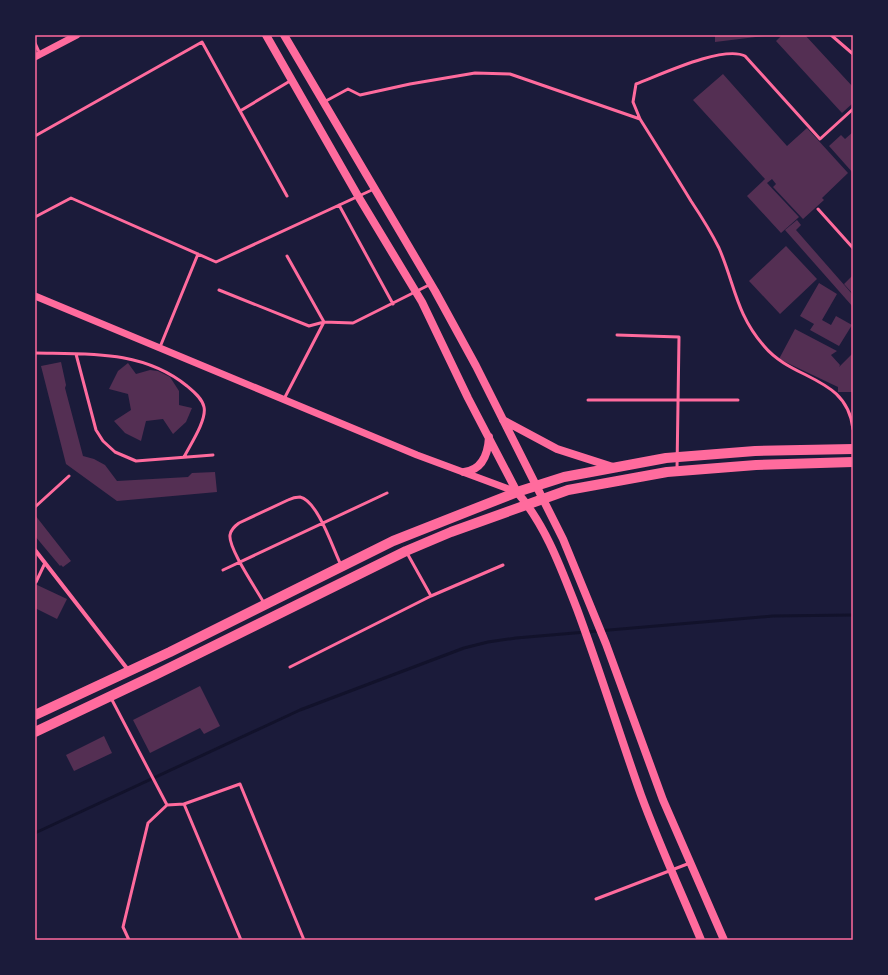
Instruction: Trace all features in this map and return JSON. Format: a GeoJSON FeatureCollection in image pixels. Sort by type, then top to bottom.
{"type":"FeatureCollection","features":[{"type":"Feature","properties":{"kind":"main road"},"geometry":{"type":"LineString","coordinates":[[266,35],[358,196],[416,292],[517,492],[528,504],[547,536],[591,647],[641,795],[701,940]]}},
{"type":"Feature","properties":{"kind":"main road"},"geometry":{"type":"LineString","coordinates":[[284,35],[431,284],[476,366],[563,539],[606,644],[662,800],[724,940]]}},
{"type":"Feature","properties":{"kind":"main road"},"geometry":{"type":"LineString","coordinates":[[502,420],[557,449],[616,467]]}},
{"type":"Feature","properties":{"kind":"main road"},"geometry":{"type":"LineString","coordinates":[[464,472],[472,471],[482,463],[488,448],[489,436]]}},
{"type":"Feature","properties":{"kind":"main road"},"geometry":{"type":"LineString","coordinates":[[35,715],[265,605],[394,541],[517,492],[564,477],[677,457],[762,451],[853,449]]}},
{"type":"Feature","properties":{"kind":"main road"},"geometry":{"type":"LineString","coordinates":[[35,732],[406,551],[451,532],[568,490],[678,471],[763,465],[853,462]]}},
{"type":"Feature","properties":{"kind":"street"},"geometry":{"type":"LineString","coordinates":[[38,55],[77,35]]}},
{"type":"Feature","properties":{"kind":"street"},"geometry":{"type":"LineString","coordinates":[[35,296],[417,454],[517,492]]}},
{"type":"Feature","properties":{"kind":"street"},"geometry":{"type":"LineString","coordinates":[[35,550],[128,671]]}},
{"type":"Feature","properties":{"kind":"lane"},"geometry":{"type":"LineString","coordinates":[[831,35],[853,54]]}},
{"type":"Feature","properties":{"kind":"lane"},"geometry":{"type":"LineString","coordinates":[[35,136],[202,42],[287,196]]}},
{"type":"Feature","properties":{"kind":"lane"},"geometry":{"type":"LineString","coordinates":[[35,43],[38,55]]}},
{"type":"Feature","properties":{"kind":"lane"},"geometry":{"type":"LineString","coordinates":[[853,109],[820,139],[746,56],[738,52],[708,57],[636,84],[633,102],[640,119],[718,247],[738,306],[749,327],[776,358],[836,393],[845,402],[851,414],[853,429]]}},
{"type":"Feature","properties":{"kind":"lane"},"geometry":{"type":"LineString","coordinates":[[323,102],[348,89],[360,95],[410,84],[475,74],[510,74],[640,119]]}},
{"type":"Feature","properties":{"kind":"lane"},"geometry":{"type":"LineString","coordinates":[[240,111],[292,80]]}},
{"type":"Feature","properties":{"kind":"lane"},"geometry":{"type":"LineString","coordinates":[[35,217],[71,198],[216,262],[374,189]]}},
{"type":"Feature","properties":{"kind":"lane"},"geometry":{"type":"LineString","coordinates":[[339,205],[393,304]]}},
{"type":"Feature","properties":{"kind":"lane"},"geometry":{"type":"LineString","coordinates":[[818,209],[853,248]]}},
{"type":"Feature","properties":{"kind":"lane"},"geometry":{"type":"LineString","coordinates":[[160,347],[198,254]]}},
{"type":"Feature","properties":{"kind":"lane"},"geometry":{"type":"LineString","coordinates":[[287,256],[324,322]]}},
{"type":"Feature","properties":{"kind":"lane"},"geometry":{"type":"LineString","coordinates":[[219,290],[309,326],[324,322],[353,323],[431,284]]}},
{"type":"Feature","properties":{"kind":"lane"},"geometry":{"type":"LineString","coordinates":[[284,399],[324,322]]}},
{"type":"Feature","properties":{"kind":"lane"},"geometry":{"type":"LineString","coordinates":[[617,335],[679,337],[677,400],[678,471]]}},
{"type":"Feature","properties":{"kind":"lane"},"geometry":{"type":"LineString","coordinates":[[35,352],[122,356],[151,364],[173,375],[194,391],[204,407],[203,417],[184,457]]}},
{"type":"Feature","properties":{"kind":"lane"},"geometry":{"type":"LineString","coordinates":[[76,354],[96,430],[109,447],[115,452],[136,461],[213,455]]}},
{"type":"Feature","properties":{"kind":"lane"},"geometry":{"type":"LineString","coordinates":[[588,400],[738,400]]}},
{"type":"Feature","properties":{"kind":"lane"},"geometry":{"type":"LineString","coordinates":[[35,507],[69,476]]}},
{"type":"Feature","properties":{"kind":"lane"},"geometry":{"type":"LineString","coordinates":[[223,570],[387,493]]}},
{"type":"Feature","properties":{"kind":"lane"},"geometry":{"type":"LineString","coordinates":[[265,605],[240,562],[230,542],[230,536],[234,527],[288,500],[298,497],[309,502],[315,508],[342,567]]}},
{"type":"Feature","properties":{"kind":"lane"},"geometry":{"type":"LineString","coordinates":[[406,551],[431,596]]}},
{"type":"Feature","properties":{"kind":"lane"},"geometry":{"type":"LineString","coordinates":[[36,582],[46,564]]}},
{"type":"Feature","properties":{"kind":"lane"},"geometry":{"type":"LineString","coordinates":[[290,667],[431,596],[502,565]]}},
{"type":"Feature","properties":{"kind":"lane"},"geometry":{"type":"LineString","coordinates":[[110,696],[167,805]]}},
{"type":"Feature","properties":{"kind":"lane"},"geometry":{"type":"LineString","coordinates":[[129,940],[123,927],[148,823],[167,805],[184,804],[240,784],[304,940]]}},
{"type":"Feature","properties":{"kind":"lane"},"geometry":{"type":"LineString","coordinates":[[184,804],[241,940]]}},
{"type":"Feature","properties":{"kind":"lane"},"geometry":{"type":"LineString","coordinates":[[596,899],[690,863]]}},
{"type":"Feature","properties":{"kind":"building"},"geometry":{"type":"Polygon","coordinates":[[[715,35],[764,35],[765,36],[715,42],[715,35]]]}},
{"type":"Feature","properties":{"kind":"building"},"geometry":{"type":"Polygon","coordinates":[[[782,35],[805,35],[853,87],[853,103],[842,113],[776,41],[782,35]]]}},
{"type":"Feature","properties":{"kind":"building"},"geometry":{"type":"Polygon","coordinates":[[[723,74],[787,146],[807,128],[848,173],[822,198],[824,200],[803,219],[773,187],[776,184],[772,179],[767,183],[799,217],[781,233],[747,196],[765,179],[693,100],[723,74]]]}},
{"type":"Feature","properties":{"kind":"building"},"geometry":{"type":"Polygon","coordinates":[[[853,132],[853,173],[829,146],[841,135],[845,139],[853,132]]]}},
{"type":"Feature","properties":{"kind":"building"},"geometry":{"type":"Polygon","coordinates":[[[797,220],[801,225],[796,230],[853,295],[853,307],[785,230],[797,220]]]}},
{"type":"Feature","properties":{"kind":"building"},"geometry":{"type":"Polygon","coordinates":[[[786,246],[817,279],[780,314],[749,281],[786,246]]]}},
{"type":"Feature","properties":{"kind":"building"},"geometry":{"type":"Polygon","coordinates":[[[853,275],[853,294],[844,284],[853,275]]]}},
{"type":"Feature","properties":{"kind":"building"},"geometry":{"type":"Polygon","coordinates":[[[819,283],[837,294],[822,320],[831,325],[836,316],[852,325],[839,346],[810,330],[814,324],[800,316],[819,283]]]}},
{"type":"Feature","properties":{"kind":"building"},"geometry":{"type":"Polygon","coordinates":[[[795,329],[837,351],[831,355],[840,365],[839,367],[853,353],[853,392],[838,392],[838,387],[779,359],[795,329]]]}},
{"type":"Feature","properties":{"kind":"building"},"geometry":{"type":"Polygon","coordinates":[[[61,362],[66,385],[65,388],[83,456],[94,459],[105,465],[117,481],[188,477],[192,473],[215,472],[217,492],[117,501],[66,464],[41,366],[61,362]]]}},
{"type":"Feature","properties":{"kind":"building"},"geometry":{"type":"Polygon","coordinates":[[[128,363],[136,374],[150,370],[158,371],[170,377],[179,391],[179,405],[192,408],[186,422],[173,434],[163,419],[146,421],[141,441],[125,433],[114,421],[131,410],[128,394],[109,389],[118,371],[128,363]]]}},
{"type":"Feature","properties":{"kind":"building"},"geometry":{"type":"Polygon","coordinates":[[[35,515],[71,561],[63,567],[61,565],[60,566],[35,536],[35,515]]]}},
{"type":"Feature","properties":{"kind":"building"},"geometry":{"type":"Polygon","coordinates":[[[35,584],[67,599],[57,619],[35,608],[35,584]]]}},
{"type":"Feature","properties":{"kind":"building"},"geometry":{"type":"Polygon","coordinates":[[[200,686],[220,726],[204,734],[200,728],[150,753],[133,720],[200,686]]]}},
{"type":"Feature","properties":{"kind":"building"},"geometry":{"type":"Polygon","coordinates":[[[104,736],[112,753],[74,771],[66,755],[104,736]]]}},
{"type":"Feature","properties":{"kind":"waterway"},"geometry":{"type":"LineString","coordinates":[[35,833],[300,710],[464,648],[488,642],[516,638],[773,616],[853,615]]}}]}
